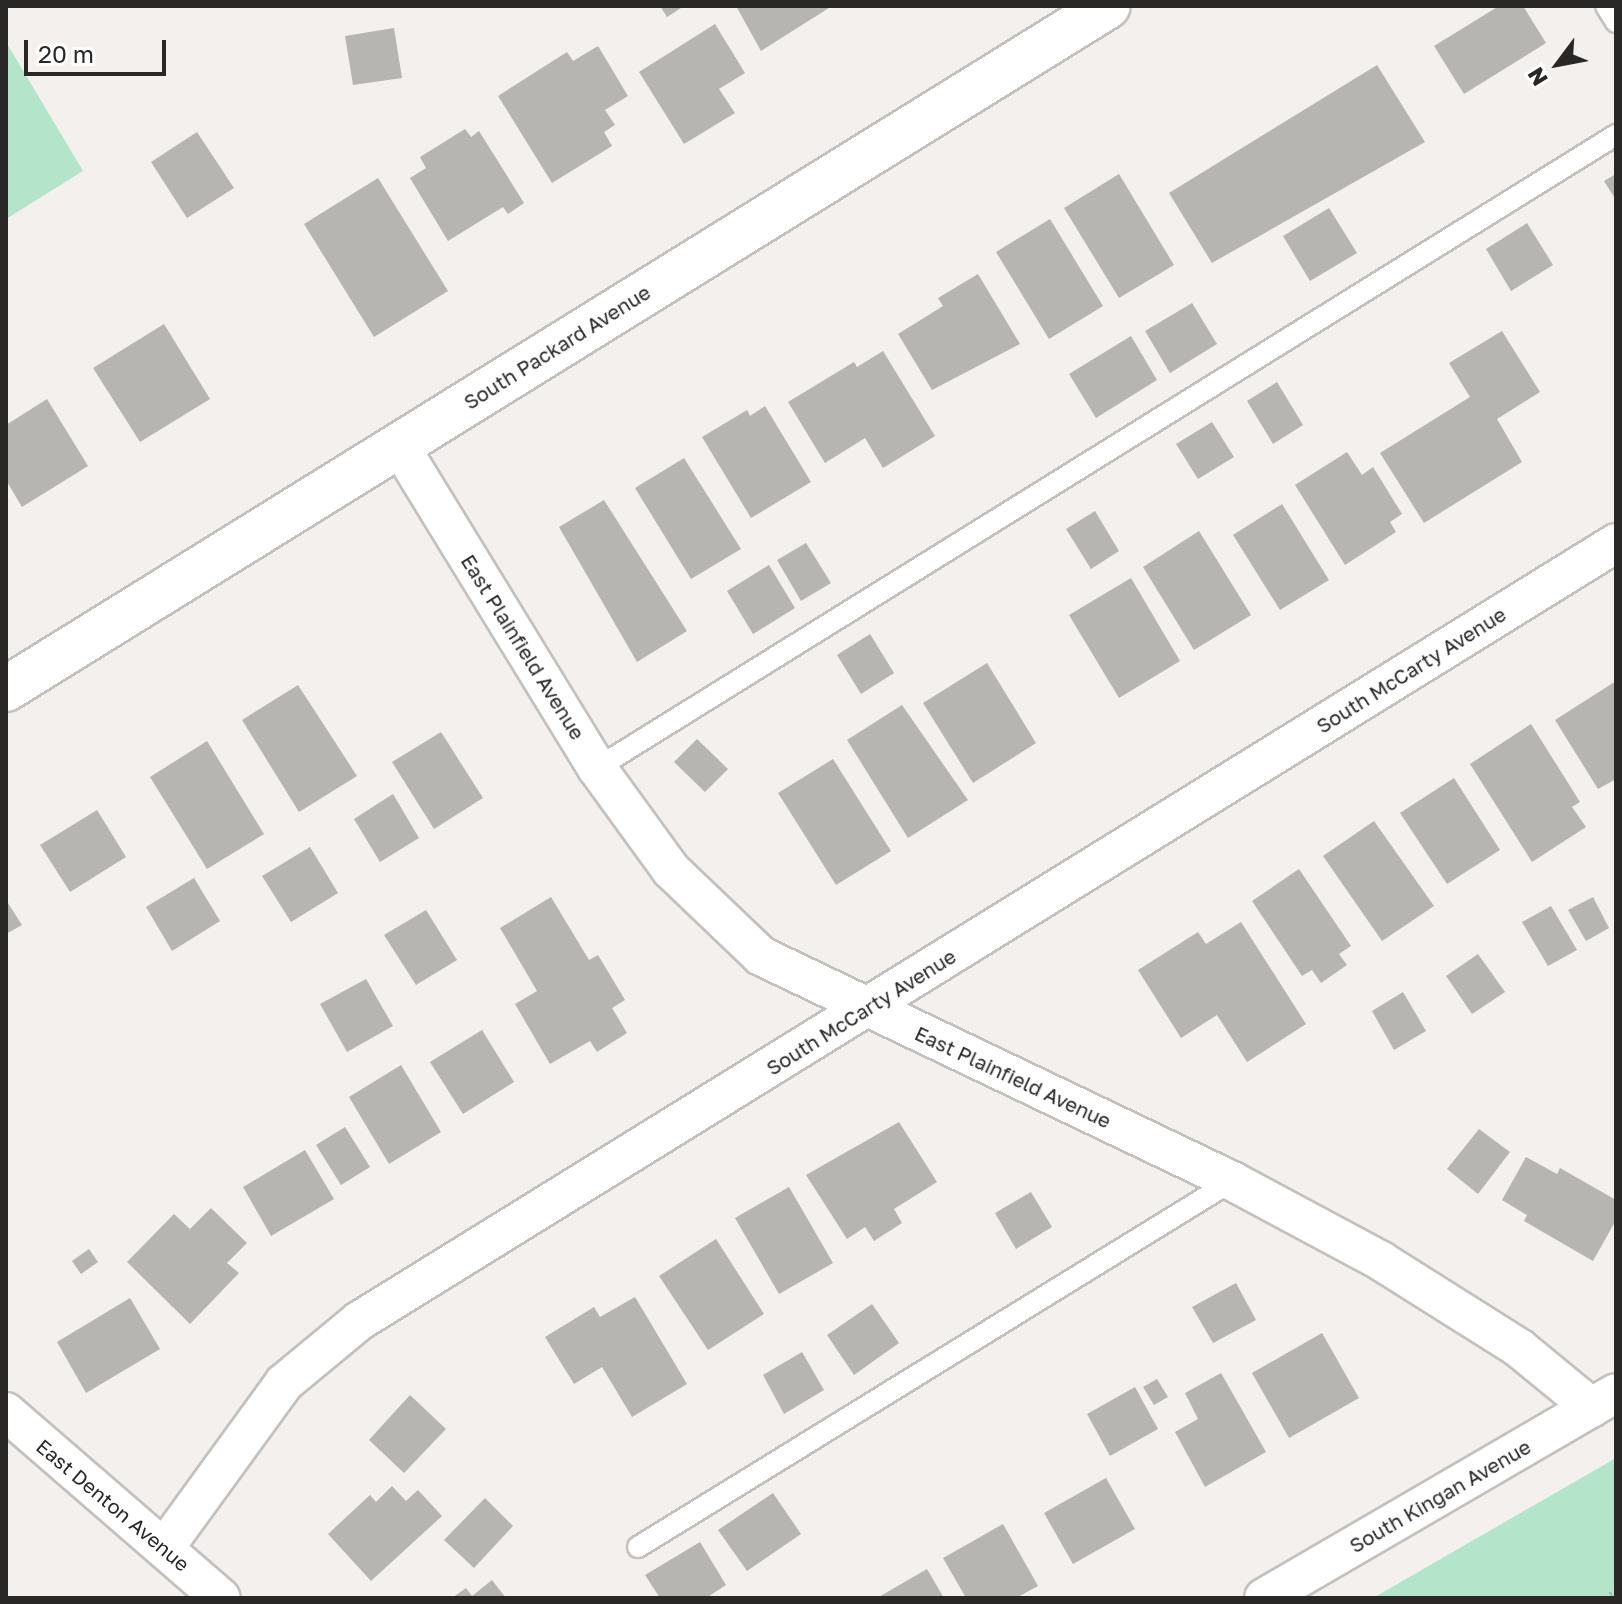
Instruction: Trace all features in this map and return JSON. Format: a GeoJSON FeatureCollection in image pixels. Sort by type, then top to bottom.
{"type":"FeatureCollection","features":[{"type":"Feature","properties":{"kind":"street","name":"South Packard Avenue"},"geometry":{"type":"LineString","coordinates":[[6,689],[1108,6]]}},
{"type":"Feature","properties":{"kind":"street","name":"East Plainfield Avenue"},"geometry":{"type":"LineString","coordinates":[[399,445],[597,768],[671,870],[761,956],[1232,1181],[1394,1269],[1604,1400]]}},
{"type":"Feature","properties":{"kind":"street","name":"South McCarty Avenue"},"geometry":{"type":"LineString","coordinates":[[165,1547],[284,1383],[359,1321],[1616,543]]}},
{"type":"Feature","properties":{"kind":"street","name":"South Kingan Avenue"},"geometry":{"type":"LineString","coordinates":[[1264,1598],[1604,1400]]}},
{"type":"Feature","properties":{"kind":"street","name":"East Denton Avenue"},"geometry":{"type":"LineString","coordinates":[[6,1412],[221,1598]]}},
{"type":"Feature","properties":{"kind":"lane"},"geometry":{"type":"LineString","coordinates":[[1606,6],[1616,22]]}},
{"type":"Feature","properties":{"kind":"lane"},"geometry":{"type":"LineString","coordinates":[[597,768],[1616,135]]}},
{"type":"Feature","properties":{"kind":"lane"},"geometry":{"type":"LineString","coordinates":[[638,1547],[1232,1181]]}},
{"type":"Feature","properties":{"kind":"path"},"geometry":{"type":"LineString","coordinates":[[1603,1598],[1616,1590]]}},
{"type":"Feature","properties":{"kind":"green space"},"geometry":{"type":"Polygon","coordinates":[[[6,42],[83,171],[6,219],[6,42]]]}},
{"type":"Feature","properties":{"kind":"green space"},"geometry":{"type":"Polygon","coordinates":[[[1616,1458],[1616,1598],[1373,1598],[1616,1458]]]}},
{"type":"Feature","properties":{"kind":"building"},"geometry":{"type":"Polygon","coordinates":[[[660,6],[684,6],[667,17],[660,6]]]}},
{"type":"Feature","properties":{"kind":"building"},"geometry":{"type":"Polygon","coordinates":[[[736,6],[832,6],[761,51],[736,6]]]}},
{"type":"Feature","properties":{"kind":"building"},"geometry":{"type":"Polygon","coordinates":[[[1499,6],[1523,6],[1546,43],[1464,94],[1434,46],[1499,6]]]}},
{"type":"Feature","properties":{"kind":"building"},"geometry":{"type":"Polygon","coordinates":[[[715,24],[745,73],[719,89],[735,113],[684,144],[639,72],[715,24]]]}},
{"type":"Feature","properties":{"kind":"building"},"geometry":{"type":"Polygon","coordinates":[[[394,28],[402,78],[353,85],[345,36],[394,28]]]}},
{"type":"Feature","properties":{"kind":"building"},"geometry":{"type":"Polygon","coordinates":[[[598,46],[628,96],[605,110],[615,125],[604,132],[612,146],[552,183],[498,96],[567,52],[573,61],[598,46]]]}},
{"type":"Feature","properties":{"kind":"building"},"geometry":{"type":"Polygon","coordinates":[[[1377,65],[1425,142],[1212,263],[1169,193],[1377,65]]]}},
{"type":"Feature","properties":{"kind":"building"},"geometry":{"type":"Polygon","coordinates":[[[465,129],[471,137],[479,131],[524,203],[508,214],[503,207],[448,241],[410,178],[426,168],[420,157],[465,129]]]}},
{"type":"Feature","properties":{"kind":"building"},"geometry":{"type":"Polygon","coordinates":[[[197,132],[234,188],[187,218],[151,162],[197,132]]]}},
{"type":"Feature","properties":{"kind":"building"},"geometry":{"type":"Polygon","coordinates":[[[1119,174],[1174,265],[1119,298],[1064,208],[1119,174]]]}},
{"type":"Feature","properties":{"kind":"building"},"geometry":{"type":"Polygon","coordinates":[[[1616,174],[1616,200],[1604,181],[1616,174]]]}},
{"type":"Feature","properties":{"kind":"building"},"geometry":{"type":"Polygon","coordinates":[[[378,178],[448,291],[374,337],[304,224],[378,178]]]}},
{"type":"Feature","properties":{"kind":"building"},"geometry":{"type":"Polygon","coordinates":[[[1329,208],[1357,253],[1310,281],[1283,236],[1329,208]]]}},
{"type":"Feature","properties":{"kind":"building"},"geometry":{"type":"Polygon","coordinates":[[[1050,219],[1103,306],[1049,339],[996,252],[1050,219]]]}},
{"type":"Feature","properties":{"kind":"building"},"geometry":{"type":"Polygon","coordinates":[[[1527,223],[1553,265],[1511,291],[1486,249],[1527,223]]]}},
{"type":"Feature","properties":{"kind":"building"},"geometry":{"type":"Polygon","coordinates":[[[978,274],[1020,344],[932,390],[898,334],[943,306],[938,298],[978,274]]]}},
{"type":"Feature","properties":{"kind":"building"},"geometry":{"type":"Polygon","coordinates":[[[1192,303],[1217,344],[1170,373],[1145,331],[1192,303]]]}},
{"type":"Feature","properties":{"kind":"building"},"geometry":{"type":"Polygon","coordinates":[[[164,324],[210,399],[140,442],[93,368],[164,324]]]}},
{"type":"Feature","properties":{"kind":"building"},"geometry":{"type":"Polygon","coordinates":[[[1502,331],[1540,392],[1497,419],[1522,462],[1424,523],[1380,453],[1470,397],[1449,363],[1502,331]]]}},
{"type":"Feature","properties":{"kind":"building"},"geometry":{"type":"Polygon","coordinates":[[[1131,336],[1157,380],[1096,418],[1069,374],[1131,336]]]}},
{"type":"Feature","properties":{"kind":"building"},"geometry":{"type":"Polygon","coordinates":[[[883,351],[935,436],[883,468],[865,438],[825,463],[788,402],[854,362],[857,367],[883,351]]]}},
{"type":"Feature","properties":{"kind":"building"},"geometry":{"type":"Polygon","coordinates":[[[1277,382],[1303,425],[1273,444],[1247,401],[1277,382]]]}},
{"type":"Feature","properties":{"kind":"building"},"geometry":{"type":"Polygon","coordinates":[[[47,399],[88,466],[22,507],[6,480],[6,425],[47,399]]]}},
{"type":"Feature","properties":{"kind":"building"},"geometry":{"type":"Polygon","coordinates":[[[765,406],[811,482],[751,518],[702,437],[747,410],[750,416],[765,406]]]}},
{"type":"Feature","properties":{"kind":"building"},"geometry":{"type":"Polygon","coordinates":[[[1212,422],[1234,457],[1198,479],[1176,444],[1212,422]]]}},
{"type":"Feature","properties":{"kind":"building"},"geometry":{"type":"Polygon","coordinates":[[[1347,452],[1362,475],[1373,467],[1402,514],[1390,522],[1396,532],[1345,565],[1295,485],[1347,452]]]}},
{"type":"Feature","properties":{"kind":"building"},"geometry":{"type":"Polygon","coordinates":[[[684,458],[741,549],[691,579],[635,488],[684,458]]]}},
{"type":"Feature","properties":{"kind":"building"},"geometry":{"type":"Polygon","coordinates":[[[604,500],[687,631],[637,662],[559,527],[604,500]]]}},
{"type":"Feature","properties":{"kind":"building"},"geometry":{"type":"Polygon","coordinates":[[[1282,504],[1329,580],[1280,610],[1233,535],[1282,504]]]}},
{"type":"Feature","properties":{"kind":"building"},"geometry":{"type":"Polygon","coordinates":[[[1095,511],[1119,551],[1091,569],[1066,529],[1095,511]]]}},
{"type":"Feature","properties":{"kind":"building"},"geometry":{"type":"Polygon","coordinates":[[[1199,531],[1251,615],[1194,650],[1143,567],[1199,531]]]}},
{"type":"Feature","properties":{"kind":"building"},"geometry":{"type":"Polygon","coordinates":[[[806,543],[831,583],[801,601],[777,560],[806,543]]]}},
{"type":"Feature","properties":{"kind":"building"},"geometry":{"type":"Polygon","coordinates":[[[769,565],[795,608],[753,634],[727,591],[769,565]]]}},
{"type":"Feature","properties":{"kind":"building"},"geometry":{"type":"Polygon","coordinates":[[[1131,578],[1180,661],[1119,698],[1069,615],[1131,578]]]}},
{"type":"Feature","properties":{"kind":"building"},"geometry":{"type":"Polygon","coordinates":[[[870,634],[894,673],[861,694],[837,655],[870,634]]]}},
{"type":"Feature","properties":{"kind":"building"},"geometry":{"type":"Polygon","coordinates":[[[987,663],[1036,743],[973,783],[923,703],[987,663]]]}},
{"type":"Feature","properties":{"kind":"building"},"geometry":{"type":"Polygon","coordinates":[[[1616,681],[1616,779],[1598,789],[1555,720],[1616,681]]]}},
{"type":"Feature","properties":{"kind":"building"},"geometry":{"type":"Polygon","coordinates":[[[298,685],[357,776],[299,812],[242,720],[298,685]]]}},
{"type":"Feature","properties":{"kind":"building"},"geometry":{"type":"Polygon","coordinates":[[[902,705],[968,800],[908,838],[847,740],[902,705]]]}},
{"type":"Feature","properties":{"kind":"building"},"geometry":{"type":"Polygon","coordinates":[[[1531,724],[1580,802],[1572,807],[1586,827],[1532,862],[1470,764],[1531,724]]]}},
{"type":"Feature","properties":{"kind":"building"},"geometry":{"type":"Polygon","coordinates":[[[441,732],[483,798],[434,829],[392,762],[441,732]]]}},
{"type":"Feature","properties":{"kind":"building"},"geometry":{"type":"Polygon","coordinates":[[[697,739],[728,769],[705,792],[674,762],[697,739]]]}},
{"type":"Feature","properties":{"kind":"building"},"geometry":{"type":"Polygon","coordinates":[[[207,741],[264,834],[207,869],[150,777],[207,741]]]}},
{"type":"Feature","properties":{"kind":"building"},"geometry":{"type":"Polygon","coordinates":[[[833,759],[891,851],[836,885],[778,793],[833,759]]]}},
{"type":"Feature","properties":{"kind":"building"},"geometry":{"type":"Polygon","coordinates":[[[1454,778],[1500,850],[1447,884],[1400,813],[1454,778]]]}},
{"type":"Feature","properties":{"kind":"building"},"geometry":{"type":"Polygon","coordinates":[[[393,794],[419,838],[380,862],[354,819],[393,794]]]}},
{"type":"Feature","properties":{"kind":"building"},"geometry":{"type":"Polygon","coordinates":[[[97,810],[126,857],[70,892],[40,845],[97,810]]]}},
{"type":"Feature","properties":{"kind":"building"},"geometry":{"type":"Polygon","coordinates":[[[1374,821],[1434,906],[1382,941],[1323,856],[1374,821]]]}},
{"type":"Feature","properties":{"kind":"building"},"geometry":{"type":"Polygon","coordinates":[[[310,847],[338,893],[291,922],[262,876],[310,847]]]}},
{"type":"Feature","properties":{"kind":"building"},"geometry":{"type":"Polygon","coordinates":[[[1299,869],[1351,946],[1339,954],[1347,965],[1321,983],[1312,970],[1302,976],[1252,901],[1299,869]]]}},
{"type":"Feature","properties":{"kind":"building"},"geometry":{"type":"Polygon","coordinates":[[[194,878],[220,921],[172,951],[146,907],[194,878]]]}},
{"type":"Feature","properties":{"kind":"building"},"geometry":{"type":"Polygon","coordinates":[[[551,897],[589,960],[598,955],[625,1000],[612,1008],[627,1033],[597,1052],[590,1041],[550,1064],[515,1004],[537,991],[500,928],[551,897]]]}},
{"type":"Feature","properties":{"kind":"building"},"geometry":{"type":"Polygon","coordinates":[[[1593,897],[1609,928],[1586,941],[1568,910],[1593,897]]]}},
{"type":"Feature","properties":{"kind":"building"},"geometry":{"type":"Polygon","coordinates":[[[6,900],[22,925],[6,934],[6,900]]]}},
{"type":"Feature","properties":{"kind":"building"},"geometry":{"type":"Polygon","coordinates":[[[1551,906],[1577,950],[1548,966],[1522,922],[1551,906]]]}},
{"type":"Feature","properties":{"kind":"building"},"geometry":{"type":"Polygon","coordinates":[[[426,910],[457,960],[416,985],[384,935],[426,910]]]}},
{"type":"Feature","properties":{"kind":"building"},"geometry":{"type":"Polygon","coordinates":[[[1241,922],[1306,1024],[1247,1062],[1217,1015],[1181,1038],[1138,970],[1198,932],[1206,944],[1241,922]]]}},
{"type":"Feature","properties":{"kind":"building"},"geometry":{"type":"Polygon","coordinates":[[[1478,954],[1505,992],[1472,1014],[1446,976],[1478,954]]]}},
{"type":"Feature","properties":{"kind":"building"},"geometry":{"type":"Polygon","coordinates":[[[366,979],[393,1026],[347,1052],[320,1004],[366,979]]]}},
{"type":"Feature","properties":{"kind":"building"},"geometry":{"type":"Polygon","coordinates":[[[1403,992],[1426,1031],[1394,1050],[1372,1011],[1403,992]]]}},
{"type":"Feature","properties":{"kind":"building"},"geometry":{"type":"Polygon","coordinates":[[[482,1030],[514,1082],[463,1114],[430,1062],[482,1030]]]}},
{"type":"Feature","properties":{"kind":"building"},"geometry":{"type":"Polygon","coordinates":[[[401,1065],[441,1132],[389,1164],[349,1097],[401,1065]]]}},
{"type":"Feature","properties":{"kind":"building"},"geometry":{"type":"Polygon","coordinates":[[[899,1122],[937,1182],[894,1209],[902,1223],[874,1241],[865,1227],[847,1239],[806,1175],[899,1122]]]}},
{"type":"Feature","properties":{"kind":"building"},"geometry":{"type":"Polygon","coordinates":[[[345,1127],[370,1167],[341,1185],[316,1145],[345,1127]]]}},
{"type":"Feature","properties":{"kind":"building"},"geometry":{"type":"Polygon","coordinates":[[[1479,1129],[1510,1152],[1478,1194],[1447,1169],[1479,1129]]]}},
{"type":"Feature","properties":{"kind":"building"},"geometry":{"type":"Polygon","coordinates":[[[305,1150],[334,1199],[271,1236],[243,1187],[305,1150]]]}},
{"type":"Feature","properties":{"kind":"building"},"geometry":{"type":"Polygon","coordinates":[[[1526,1157],[1557,1174],[1560,1168],[1616,1200],[1616,1220],[1593,1261],[1524,1221],[1527,1215],[1502,1200],[1526,1157]]]}},
{"type":"Feature","properties":{"kind":"building"},"geometry":{"type":"Polygon","coordinates":[[[789,1187],[833,1263],[779,1294],[735,1218],[789,1187]]]}},
{"type":"Feature","properties":{"kind":"building"},"geometry":{"type":"Polygon","coordinates":[[[1031,1192],[1052,1227],[1016,1249],[995,1213],[1031,1192]]]}},
{"type":"Feature","properties":{"kind":"building"},"geometry":{"type":"Polygon","coordinates":[[[211,1208],[247,1243],[227,1263],[239,1273],[190,1324],[127,1262],[174,1214],[190,1229],[211,1208]]]}},
{"type":"Feature","properties":{"kind":"building"},"geometry":{"type":"Polygon","coordinates":[[[716,1239],[764,1314],[708,1350],[659,1276],[716,1239]]]}},
{"type":"Feature","properties":{"kind":"building"},"geometry":{"type":"Polygon","coordinates":[[[89,1249],[98,1262],[81,1274],[72,1261],[89,1249]]]}},
{"type":"Feature","properties":{"kind":"building"},"geometry":{"type":"Polygon","coordinates":[[[1236,1283],[1256,1320],[1213,1343],[1192,1307],[1236,1283]]]}},
{"type":"Feature","properties":{"kind":"building"},"geometry":{"type":"Polygon","coordinates":[[[635,1297],[687,1384],[632,1417],[602,1367],[574,1384],[545,1337],[594,1307],[600,1317],[635,1297]]]}},
{"type":"Feature","properties":{"kind":"building"},"geometry":{"type":"Polygon","coordinates":[[[130,1298],[160,1349],[86,1393],[57,1342],[130,1298]]]}},
{"type":"Feature","properties":{"kind":"building"},"geometry":{"type":"Polygon","coordinates":[[[872,1304],[899,1343],[854,1375],[827,1335],[872,1304]]]}},
{"type":"Feature","properties":{"kind":"building"},"geometry":{"type":"Polygon","coordinates":[[[1322,1333],[1359,1398],[1289,1438],[1252,1373],[1322,1333]]]}},
{"type":"Feature","properties":{"kind":"building"},"geometry":{"type":"Polygon","coordinates":[[[802,1352],[824,1390],[784,1414],[763,1375],[802,1352]]]}},
{"type":"Feature","properties":{"kind":"building"},"geometry":{"type":"Polygon","coordinates":[[[1221,1373],[1266,1452],[1205,1487],[1175,1432],[1198,1419],[1185,1393],[1221,1373]]]}},
{"type":"Feature","properties":{"kind":"building"},"geometry":{"type":"Polygon","coordinates":[[[1157,1379],[1168,1397],[1154,1405],[1143,1387],[1157,1379]]]}},
{"type":"Feature","properties":{"kind":"building"},"geometry":{"type":"Polygon","coordinates":[[[1135,1387],[1158,1429],[1110,1456],[1087,1414],[1135,1387]]]}},
{"type":"Feature","properties":{"kind":"building"},"geometry":{"type":"Polygon","coordinates":[[[410,1395],[446,1429],[404,1473],[369,1440],[410,1395]]]}},
{"type":"Feature","properties":{"kind":"building"},"geometry":{"type":"Polygon","coordinates":[[[1106,1478],[1135,1529],[1073,1564],[1044,1513],[1106,1478]]]}},
{"type":"Feature","properties":{"kind":"building"},"geometry":{"type":"Polygon","coordinates":[[[392,1486],[406,1501],[418,1490],[442,1516],[371,1581],[328,1534],[370,1495],[376,1502],[392,1486]]]}},
{"type":"Feature","properties":{"kind":"building"},"geometry":{"type":"Polygon","coordinates":[[[773,1493],[801,1534],[747,1571],[718,1530],[773,1493]]]}},
{"type":"Feature","properties":{"kind":"building"},"geometry":{"type":"Polygon","coordinates":[[[485,1498],[513,1526],[474,1568],[444,1540],[485,1498]]]}},
{"type":"Feature","properties":{"kind":"building"},"geometry":{"type":"Polygon","coordinates":[[[1003,1524],[1038,1586],[1016,1598],[966,1598],[943,1558],[1003,1524]]]}},
{"type":"Feature","properties":{"kind":"building"},"geometry":{"type":"Polygon","coordinates":[[[700,1542],[726,1585],[706,1598],[660,1598],[645,1575],[700,1542]]]}},
{"type":"Feature","properties":{"kind":"building"},"geometry":{"type":"Polygon","coordinates":[[[927,1569],[944,1598],[877,1598],[927,1569]]]}},
{"type":"Feature","properties":{"kind":"building"},"geometry":{"type":"Polygon","coordinates":[[[492,1580],[506,1598],[452,1598],[466,1588],[472,1596],[492,1580]]]}}]}
